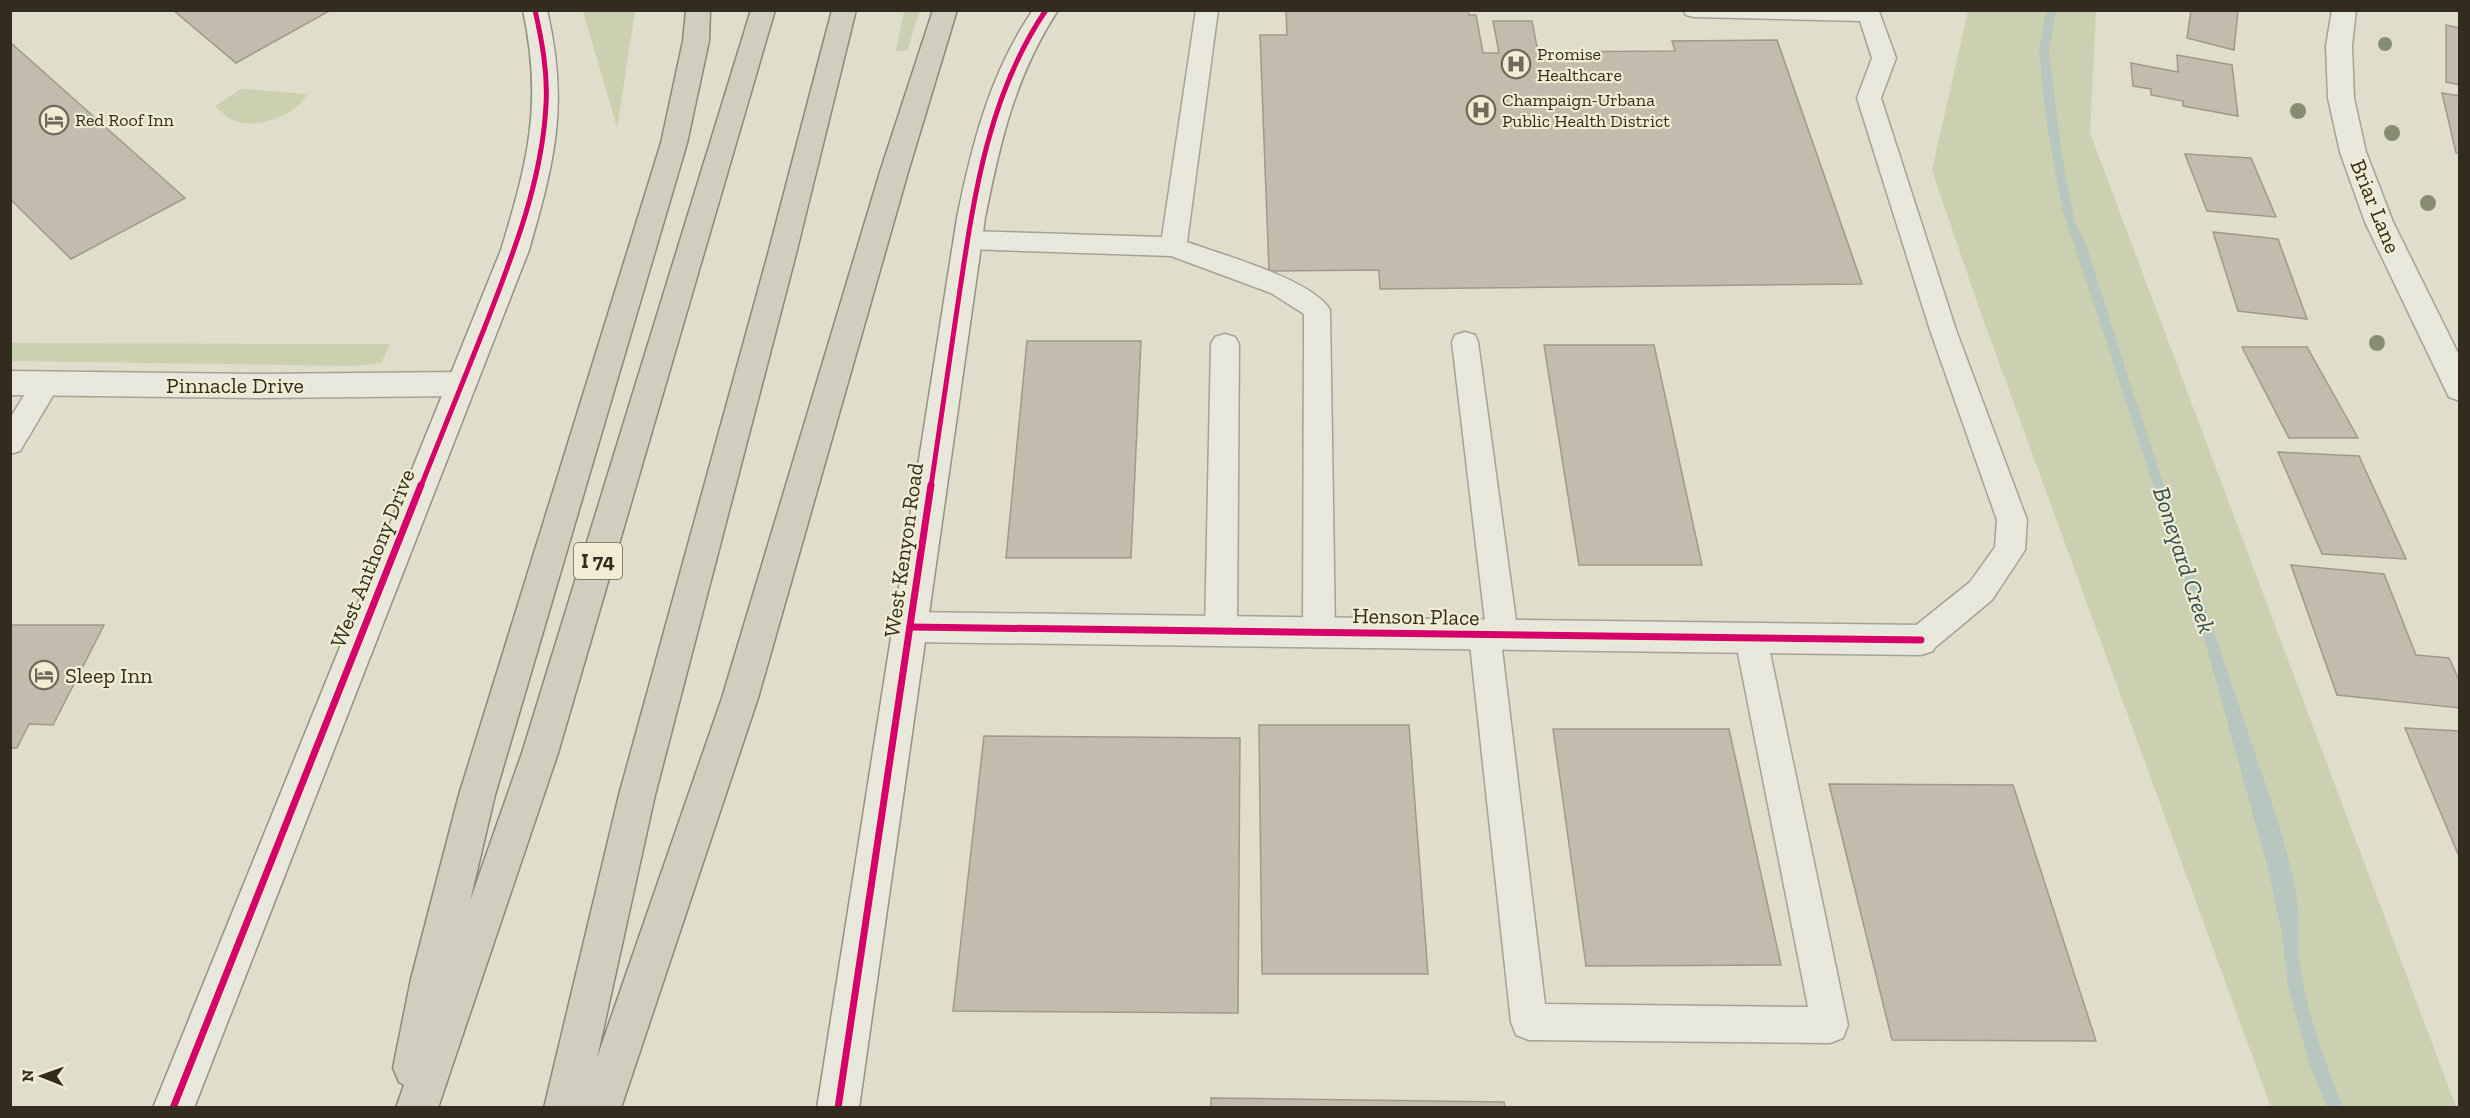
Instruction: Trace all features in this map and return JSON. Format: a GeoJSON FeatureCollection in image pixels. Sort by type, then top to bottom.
{"type":"FeatureCollection","features":[{"type":"Feature","properties":{"kind":"highway"},"geometry":{"type":"LineString","coordinates":[[405,1107],[430,979],[477,795],[674,143],[696,40],[698,10]]}},
{"type":"Feature","properties":{"kind":"highway","name":"I 74"},"geometry":{"type":"LineString","coordinates":[[417,1107],[540,753],[763,10]]}},
{"type":"Feature","properties":{"kind":"highway"},"geometry":{"type":"LineString","coordinates":[[565,1107],[638,795],[782,254],[844,10]]}},
{"type":"Feature","properties":{"kind":"highway"},"geometry":{"type":"LineString","coordinates":[[600,1107],[740,698],[894,172],[945,10]]}},
{"type":"Feature","properties":{"kind":"street","name":"West Anthony Drive"},"geometry":{"type":"LineString","coordinates":[[172,1107],[515,250],[540,168],[548,106],[544,43],[536,10]]}},
{"type":"Feature","properties":{"kind":"street","name":"West Kenyon Road"},"geometry":{"type":"LineString","coordinates":[[838,1107],[968,240],[987,139],[1015,63],[1046,10]]}},
{"type":"Feature","properties":{"kind":"street","name":"Briar Lane"},"geometry":{"type":"LineString","coordinates":[[2344,10],[2339,46],[2341,98],[2353,152],[2379,222],[2460,389]]}},
{"type":"Feature","properties":{"kind":"street","name":"Pinnacle Drive"},"geometry":{"type":"LineString","coordinates":[[10,383],[460,384]]}},
{"type":"Feature","properties":{"kind":"street","name":"Henson Place"},"geometry":{"type":"LineString","coordinates":[[910,627],[1921,640]]}},
{"type":"Feature","properties":{"kind":"lane"},"geometry":{"type":"LineString","coordinates":[[1173,247],[1207,10]]}},
{"type":"Feature","properties":{"kind":"lane"},"geometry":{"type":"LineString","coordinates":[[1694,10],[1868,12],[1884,57],[1869,98],[1943,330],[2012,520],[2010,550],[1982,591],[1921,640]]}},
{"type":"Feature","properties":{"kind":"lane"},"geometry":{"type":"LineString","coordinates":[[968,240],[1173,247],[1280,286],[1317,310],[1319,633]]}},
{"type":"Feature","properties":{"kind":"lane"},"geometry":{"type":"LineString","coordinates":[[1465,342],[1529,1022],[1830,1025],[1751,638]]}},
{"type":"Feature","properties":{"kind":"lane"},"geometry":{"type":"LineString","coordinates":[[1221,631],[1225,344]]}},
{"type":"Feature","properties":{"kind":"lane"},"geometry":{"type":"LineString","coordinates":[[10,443],[46,384]]}},
{"type":"Feature","properties":{"kind":"green space"},"geometry":{"type":"Polygon","coordinates":[[[583,11],[635,11],[617,128],[583,11]]]}},
{"type":"Feature","properties":{"kind":"green space"},"geometry":{"type":"Polygon","coordinates":[[[904,11],[920,11],[907,51],[896,51],[904,11]]]}},
{"type":"Feature","properties":{"kind":"green space"},"geometry":{"type":"Polygon","coordinates":[[[1968,11],[2096,11],[2090,133],[2456,1107],[2271,1107],[1978,305],[1932,170],[1968,11]]]}},
{"type":"Feature","properties":{"kind":"green space"},"geometry":{"type":"Polygon","coordinates":[[[241,89],[307,94],[295,108],[286,114],[266,121],[246,123],[231,120],[215,106],[241,89]]]}},
{"type":"Feature","properties":{"kind":"green space"},"geometry":{"type":"Polygon","coordinates":[[[11,343],[390,344],[381,363],[354,366],[11,361],[11,343]]]}},
{"type":"Feature","properties":{"kind":"water","name":"Boneyard Creek"},"geometry":{"type":"Polygon","coordinates":[[[2046,11],[2056,11],[2049,51],[2061,150],[2075,223],[2086,244],[2134,396],[2275,812],[2295,886],[2299,957],[2306,996],[2322,1052],[2343,1107],[2327,1107],[2311,1069],[2288,986],[2282,933],[2267,865],[2204,638],[2061,205],[2046,117],[2039,51],[2046,11]]]}},
{"type":"Feature","properties":{"kind":"building"},"geometry":{"type":"Polygon","coordinates":[[[173,10],[331,10],[236,63],[173,10]]]}},
{"type":"Feature","properties":{"kind":"building"},"geometry":{"type":"Polygon","coordinates":[[[1286,10],[1468,10],[1469,15],[1476,15],[1483,53],[1499,53],[1493,21],[1532,21],[1538,52],[1675,51],[1672,41],[1777,40],[1862,284],[1380,289],[1379,270],[1269,271],[1260,35],[1287,35],[1286,10]]]}},
{"type":"Feature","properties":{"kind":"building"},"geometry":{"type":"Polygon","coordinates":[[[2191,10],[2238,10],[2234,50],[2187,38],[2191,10]]]}},
{"type":"Feature","properties":{"kind":"building"},"geometry":{"type":"Polygon","coordinates":[[[2446,25],[2460,28],[2460,85],[2446,82],[2446,25]]]}},
{"type":"Feature","properties":{"kind":"building","name":"Red Roof Inn"},"geometry":{"type":"Polygon","coordinates":[[[10,42],[185,198],[71,259],[10,199],[10,42]]]}},
{"type":"Feature","properties":{"kind":"building"},"geometry":{"type":"Polygon","coordinates":[[[2177,55],[2232,65],[2238,116],[2183,106],[2183,101],[2151,95],[2151,89],[2133,86],[2131,63],[2178,72],[2177,55]]]}},
{"type":"Feature","properties":{"kind":"building"},"geometry":{"type":"Polygon","coordinates":[[[2442,93],[2460,96],[2460,154],[2456,153],[2442,93]]]}},
{"type":"Feature","properties":{"kind":"building"},"geometry":{"type":"Polygon","coordinates":[[[2185,154],[2251,158],[2276,217],[2207,211],[2185,154]]]}},
{"type":"Feature","properties":{"kind":"building"},"geometry":{"type":"Polygon","coordinates":[[[2213,232],[2278,239],[2307,319],[2238,311],[2213,232]]]}},
{"type":"Feature","properties":{"kind":"building"},"geometry":{"type":"Polygon","coordinates":[[[1027,341],[1141,341],[1131,558],[1006,558],[1027,341]]]}},
{"type":"Feature","properties":{"kind":"building"},"geometry":{"type":"Polygon","coordinates":[[[1544,345],[1654,345],[1702,565],[1579,565],[1544,345]]]}},
{"type":"Feature","properties":{"kind":"building"},"geometry":{"type":"Polygon","coordinates":[[[2242,347],[2307,347],[2358,438],[2289,438],[2242,347]]]}},
{"type":"Feature","properties":{"kind":"building"},"geometry":{"type":"Polygon","coordinates":[[[2278,452],[2359,456],[2406,559],[2322,554],[2278,452]]]}},
{"type":"Feature","properties":{"kind":"building"},"geometry":{"type":"Polygon","coordinates":[[[2291,565],[2384,574],[2416,655],[2449,658],[2460,682],[2460,708],[2337,695],[2291,565]]]}},
{"type":"Feature","properties":{"kind":"building","name":"Sleep Inn"},"geometry":{"type":"Polygon","coordinates":[[[10,625],[104,625],[53,725],[29,724],[17,748],[10,748],[10,625]]]}},
{"type":"Feature","properties":{"kind":"building"},"geometry":{"type":"Polygon","coordinates":[[[1259,725],[1409,725],[1428,974],[1262,974],[1259,725]]]}},
{"type":"Feature","properties":{"kind":"building"},"geometry":{"type":"Polygon","coordinates":[[[2405,728],[2460,731],[2460,854],[2458,854],[2405,728]]]}},
{"type":"Feature","properties":{"kind":"building"},"geometry":{"type":"Polygon","coordinates":[[[1553,729],[1729,729],[1781,965],[1586,966],[1553,729]]]}},
{"type":"Feature","properties":{"kind":"building"},"geometry":{"type":"Polygon","coordinates":[[[984,736],[1240,738],[1238,1013],[953,1011],[984,736]]]}},
{"type":"Feature","properties":{"kind":"building"},"geometry":{"type":"Polygon","coordinates":[[[1829,784],[2013,785],[2096,1041],[1892,1040],[1829,784]]]}},
{"type":"Feature","properties":{"kind":"building"},"geometry":{"type":"Polygon","coordinates":[[[1211,1098],[1504,1102],[1505,1108],[1211,1108],[1211,1098]]]}},
{"type":"Feature","properties":{"kind":"cycle path"},"geometry":{"type":"LineString","coordinates":[[173,1108],[515,250],[533,189],[547,103],[546,74],[535,10]]}},
{"type":"Feature","properties":{"kind":"cycle path"},"geometry":{"type":"LineString","coordinates":[[838,1108],[971,218],[982,164],[1006,83],[1030,33],[1046,10]]}},
{"type":"Feature","properties":{"kind":"cycle path"},"geometry":{"type":"LineString","coordinates":[[910,627],[1921,640]]}},
{"type":"Feature","properties":{"kind":"place","name":"Promise Healthcare"},"geometry":{"type":"Point","coordinates":[1516,64]}},
{"type":"Feature","properties":{"kind":"place","name":"Champaign-Urbana Public Health District"},"geometry":{"type":"Point","coordinates":[1481,110]}},
{"type":"Feature","properties":{"kind":"place","name":"Red Roof Inn"},"geometry":{"type":"Point","coordinates":[54,120]}},
{"type":"Feature","properties":{"kind":"place","name":"Sleep Inn"},"geometry":{"type":"Point","coordinates":[44,675]}}]}
